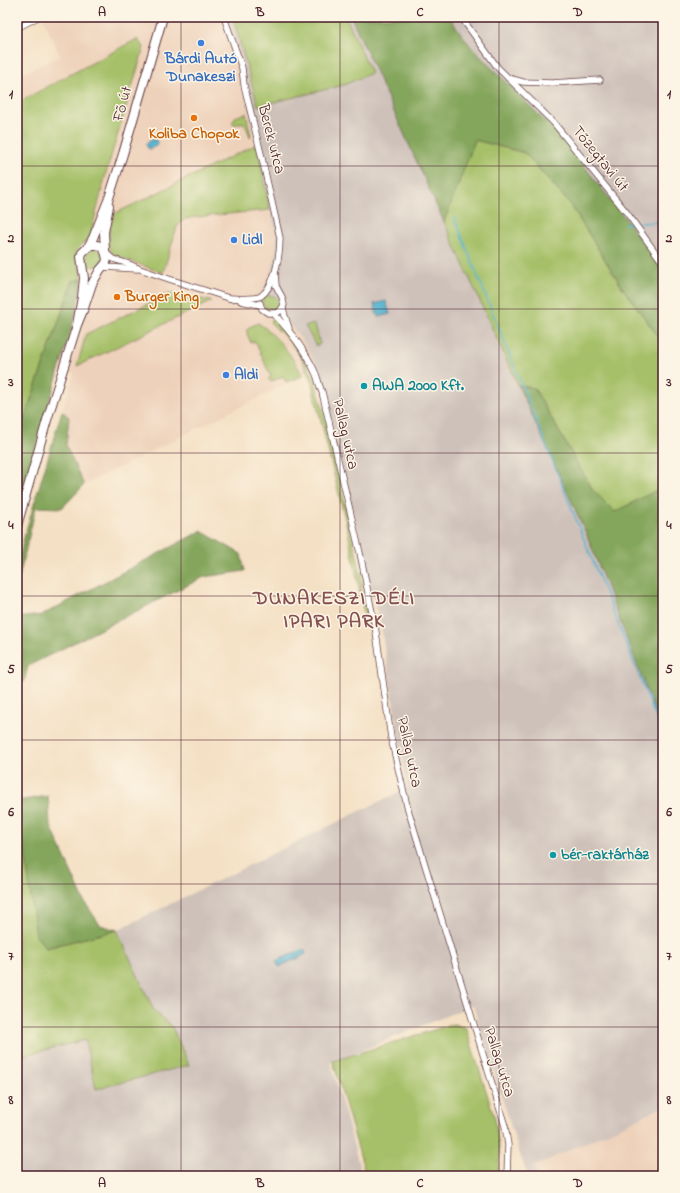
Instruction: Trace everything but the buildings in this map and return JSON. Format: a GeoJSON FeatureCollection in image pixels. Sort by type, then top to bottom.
{"type":"FeatureCollection","features":[{"type":"Feature","properties":{"kind":"main road","name":"Fő út"},"geometry":{"type":"LineString","coordinates":[[88,247],[109,198],[163,17]]}},
{"type":"Feature","properties":{"kind":"main road","name":"Fő út"},"geometry":{"type":"LineString","coordinates":[[106,253],[104,232],[109,207],[109,198]]}},
{"type":"Feature","properties":{"kind":"main road"},"geometry":{"type":"LineString","coordinates":[[17,526],[47,420],[77,325],[92,284],[107,259],[106,253],[102,247],[97,245],[88,247],[82,253],[84,278],[77,325]]}},
{"type":"Feature","properties":{"kind":"main road"},"geometry":{"type":"LineString","coordinates":[[82,262],[87,269],[91,271],[102,268]]}},
{"type":"Feature","properties":{"kind":"street"},"geometry":{"type":"LineString","coordinates":[[17,28],[38,17]]}},
{"type":"Feature","properties":{"kind":"street","name":"Berek utca"},"geometry":{"type":"LineString","coordinates":[[224,17],[242,68],[244,85],[280,238],[280,252],[276,269],[270,286],[265,292]]}},
{"type":"Feature","properties":{"kind":"street","name":"Tőzegtavi út"},"geometry":{"type":"LineString","coordinates":[[461,17],[498,68],[553,122],[627,213],[663,263]]}},
{"type":"Feature","properties":{"kind":"street"},"geometry":{"type":"LineString","coordinates":[[508,78],[523,82],[552,83],[600,80]]}},
{"type":"Feature","properties":{"kind":"street"},"geometry":{"type":"LineString","coordinates":[[106,253],[113,259],[201,290],[260,305]]}},
{"type":"Feature","properties":{"kind":"street"},"geometry":{"type":"LineString","coordinates":[[102,268],[140,269]]}},
{"type":"Feature","properties":{"kind":"street","name":"Berek utca"},"geometry":{"type":"LineString","coordinates":[[276,269],[276,286],[280,294]]}},
{"type":"Feature","properties":{"kind":"street"},"geometry":{"type":"LineString","coordinates":[[229,298],[260,297],[265,292],[275,292],[280,294],[284,302],[283,308],[274,314],[264,312],[260,305],[260,297]]}},
{"type":"Feature","properties":{"kind":"street","name":"Pallag utca"},"geometry":{"type":"LineString","coordinates":[[283,308],[291,333]]}},
{"type":"Feature","properties":{"kind":"street","name":"Pallag utca"},"geometry":{"type":"LineString","coordinates":[[274,314],[291,333],[306,354],[315,372],[322,392],[360,553],[376,632],[390,738],[406,806],[505,1126],[508,1145],[507,1176]]}},
{"type":"Feature","properties":{"kind":"shaded area"},"geometry":{"type":"Polygon","coordinates":[[[43,17],[228,17],[241,60],[257,144],[114,214],[108,239],[90,237],[106,173],[144,46],[137,39],[17,103],[17,76],[60,56],[43,17]]]}},
{"type":"Feature","properties":{"kind":"shaded area"},"geometry":{"type":"Polygon","coordinates":[[[228,17],[351,17],[586,533],[663,732],[663,1107],[535,1166],[538,1176],[528,1176],[518,1149],[473,1005],[331,1063],[362,1176],[17,1176],[17,1057],[85,1040],[96,1089],[188,1065],[172,1027],[154,1011],[117,930],[407,788],[381,627],[318,368],[303,341],[262,291],[270,277],[275,257],[277,236],[237,61],[241,59],[228,17]]]}},
{"type":"Feature","properties":{"kind":"shaded area"},"geometry":{"type":"Polygon","coordinates":[[[449,17],[663,17],[663,270],[630,225],[471,47],[449,17]]]}},
{"type":"Feature","properties":{"kind":"shaded area"},"geometry":{"type":"Polygon","coordinates":[[[270,210],[277,236],[275,257],[270,278],[266,284],[271,303],[303,341],[318,368],[84,485],[66,446],[69,417],[62,411],[74,373],[59,371],[75,316],[82,279],[98,278],[106,271],[112,270],[114,255],[163,272],[177,227],[185,219],[270,210]]]}},
{"type":"Feature","properties":{"kind":"shaded area"},"geometry":{"type":"Polygon","coordinates":[[[663,1107],[663,1176],[538,1176],[534,1166],[663,1107]]]}},
{"type":"Feature","properties":{"kind":"green space"},"geometry":{"type":"Polygon","coordinates":[[[346,17],[371,73],[344,85],[258,106],[233,18],[346,17]]]}},
{"type":"Feature","properties":{"kind":"green space"},"geometry":{"type":"Polygon","coordinates":[[[351,17],[449,17],[471,47],[564,140],[663,270],[663,343],[624,290],[570,204],[525,153],[475,140],[444,222],[351,17]]]}},
{"type":"Feature","properties":{"kind":"green space"},"geometry":{"type":"Polygon","coordinates":[[[137,39],[144,47],[106,173],[90,237],[79,248],[76,254],[82,279],[73,281],[17,439],[17,103],[137,39]]]}},
{"type":"Feature","properties":{"kind":"green space"},"geometry":{"type":"Polygon","coordinates":[[[246,113],[250,137],[244,123],[234,125],[232,123],[235,117],[246,113]]]}},
{"type":"Feature","properties":{"kind":"green space"},"geometry":{"type":"Polygon","coordinates":[[[475,140],[525,153],[570,204],[624,290],[663,343],[663,487],[615,512],[592,489],[534,388],[518,385],[444,222],[475,140]]]}},
{"type":"Feature","properties":{"kind":"green space"},"geometry":{"type":"Polygon","coordinates":[[[257,144],[270,210],[185,219],[177,227],[163,273],[114,255],[108,241],[114,214],[257,144]]]}},
{"type":"Feature","properties":{"kind":"green space"},"geometry":{"type":"Polygon","coordinates":[[[94,249],[100,252],[103,258],[100,264],[94,267],[88,264],[85,258],[88,252],[94,249]]]}},
{"type":"Feature","properties":{"kind":"green space"},"geometry":{"type":"Polygon","coordinates":[[[82,279],[75,316],[17,512],[17,439],[73,281],[82,279]]]}},
{"type":"Feature","properties":{"kind":"green space"},"geometry":{"type":"Polygon","coordinates":[[[171,293],[212,301],[77,366],[86,334],[171,293]]]}},
{"type":"Feature","properties":{"kind":"green space"},"geometry":{"type":"Polygon","coordinates":[[[266,295],[274,296],[278,299],[280,305],[277,310],[271,310],[264,306],[262,300],[266,295]]]}},
{"type":"Feature","properties":{"kind":"green space"},"geometry":{"type":"Polygon","coordinates":[[[273,319],[276,319],[304,358],[314,378],[323,409],[361,574],[363,602],[370,614],[371,625],[368,625],[365,618],[347,527],[311,381],[302,359],[290,342],[270,322],[273,319]]]}},
{"type":"Feature","properties":{"kind":"green space"},"geometry":{"type":"Polygon","coordinates":[[[258,323],[284,346],[303,376],[286,382],[283,376],[271,382],[268,379],[271,377],[255,341],[251,343],[247,334],[249,327],[258,323]]]}},
{"type":"Feature","properties":{"kind":"green space"},"geometry":{"type":"Polygon","coordinates":[[[315,324],[320,344],[316,346],[305,326],[315,324]]]}},
{"type":"Feature","properties":{"kind":"green space"},"geometry":{"type":"Polygon","coordinates":[[[518,385],[534,388],[592,489],[615,512],[663,487],[663,732],[586,533],[518,385]]]}},
{"type":"Feature","properties":{"kind":"green space"},"geometry":{"type":"Polygon","coordinates":[[[62,411],[69,417],[66,446],[84,485],[62,508],[36,507],[17,586],[17,566],[25,534],[62,411]]]}},
{"type":"Feature","properties":{"kind":"green space"},"geometry":{"type":"Polygon","coordinates":[[[201,531],[241,554],[245,571],[204,577],[28,666],[24,682],[17,682],[17,618],[42,615],[201,531]]]}},
{"type":"Feature","properties":{"kind":"green space"},"geometry":{"type":"Polygon","coordinates":[[[48,796],[50,824],[84,901],[100,925],[117,930],[46,948],[36,936],[24,845],[17,831],[17,801],[48,796]]]}},
{"type":"Feature","properties":{"kind":"green space"},"geometry":{"type":"Polygon","coordinates":[[[17,831],[24,845],[46,948],[117,930],[154,1011],[172,1027],[189,1065],[96,1089],[85,1040],[17,1057],[17,831]]]}},
{"type":"Feature","properties":{"kind":"green space"},"geometry":{"type":"Polygon","coordinates":[[[453,1024],[466,1028],[495,1119],[500,1155],[497,1176],[366,1176],[333,1061],[453,1024]]]}},
{"type":"Feature","properties":{"kind":"water"},"geometry":{"type":"Polygon","coordinates":[[[154,139],[158,144],[149,149],[146,143],[154,139]]]}},
{"type":"Feature","properties":{"kind":"water"},"geometry":{"type":"Polygon","coordinates":[[[386,301],[390,314],[378,317],[374,304],[386,301]]]}},
{"type":"Feature","properties":{"kind":"water"},"geometry":{"type":"Polygon","coordinates":[[[304,949],[306,954],[279,967],[276,961],[304,949]]]}},
{"type":"Feature","properties":{"kind":"waterway"},"geometry":{"type":"LineString","coordinates":[[454,217],[663,735]]}},
{"type":"Feature","properties":{"kind":"waterway"},"geometry":{"type":"LineString","coordinates":[[637,223],[663,222]]}},
{"type":"Feature","properties":{"kind":"waterway"},"geometry":{"type":"LineString","coordinates":[[624,224],[631,223]]}},
{"type":"Feature","properties":{"kind":"place","name":"Bárdi Autó Dunakeszi"},"geometry":{"type":"Point","coordinates":[201,43]}},
{"type":"Feature","properties":{"kind":"place","name":"Koliba Chopok"},"geometry":{"type":"Point","coordinates":[194,118]}},
{"type":"Feature","properties":{"kind":"place","name":"Lidl"},"geometry":{"type":"Point","coordinates":[234,240]}},
{"type":"Feature","properties":{"kind":"place","name":"Burger King"},"geometry":{"type":"Point","coordinates":[117,297]}},
{"type":"Feature","properties":{"kind":"place","name":"Aldi"},"geometry":{"type":"Point","coordinates":[226,375]}},
{"type":"Feature","properties":{"kind":"place","name":"AWA 2000 Kft."},"geometry":{"type":"Point","coordinates":[364,386]}},
{"type":"Feature","properties":{"kind":"place","name":"bér-raktárház"},"geometry":{"type":"Point","coordinates":[553,855]}},
{"type":"Feature","properties":{"kind":"district","name":"DUNAKESZI DÉLI IPARI PARK"},"geometry":{"type":"Point","coordinates":[334,610]}}]}
